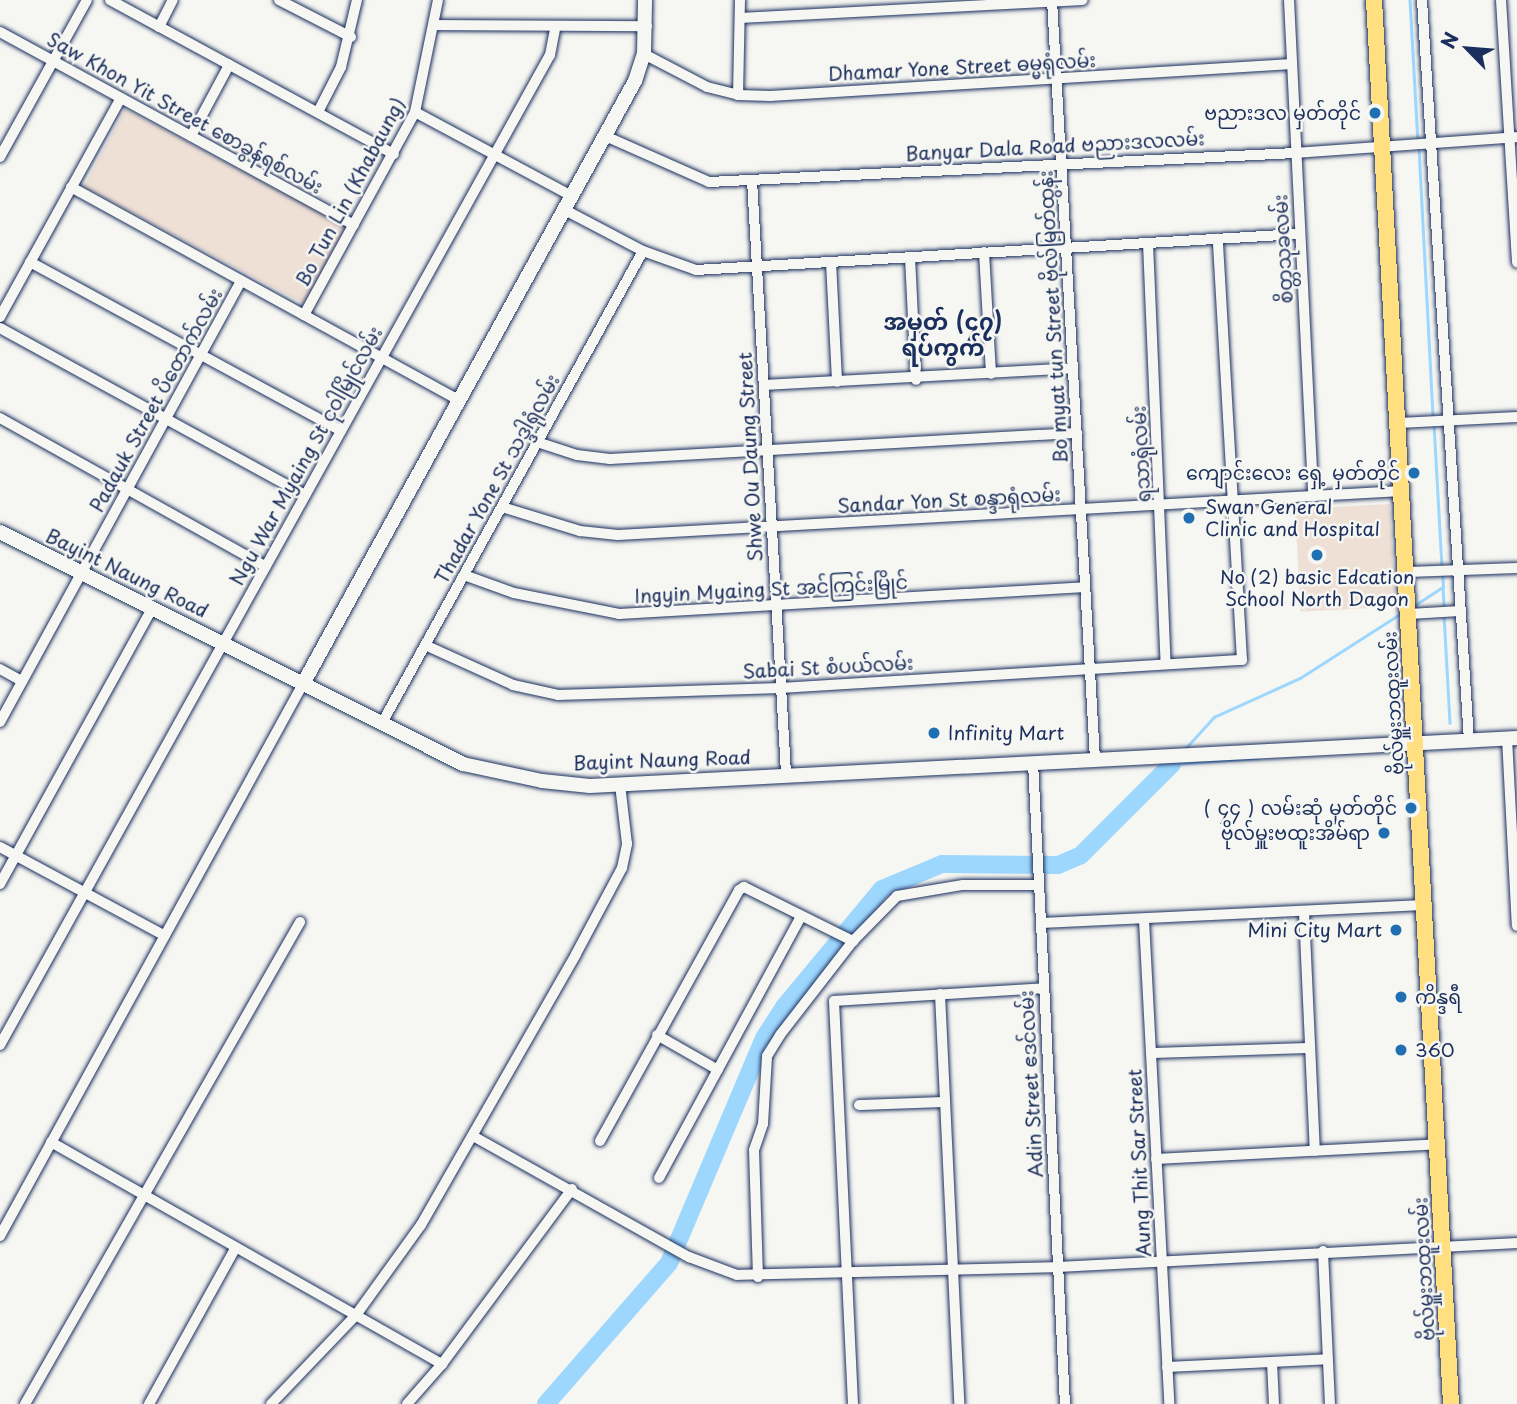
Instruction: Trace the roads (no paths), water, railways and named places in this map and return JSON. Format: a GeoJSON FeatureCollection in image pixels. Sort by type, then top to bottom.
{"type":"FeatureCollection","features":[{"type":"Feature","properties":{"kind":"main road"},"geometry":{"type":"LineString","coordinates":[[304,682],[562,209],[635,81],[644,54],[645,0]]}},
{"type":"Feature","properties":{"kind":"main road","name":"ဗိုလ်မှူးဘထူးလမ်း"},"geometry":{"type":"LineString","coordinates":[[1374,0],[1402,491],[1415,572],[1415,742],[1451,1404]]}},
{"type":"Feature","properties":{"kind":"main road","name":"Bayint Naung Road"},"geometry":{"type":"LineString","coordinates":[[0,532],[463,764],[542,781],[620,784],[1512,738]]}},
{"type":"Feature","properties":{"kind":"street"},"geometry":{"type":"LineString","coordinates":[[0,157],[87,0]]}},
{"type":"Feature","properties":{"kind":"street"},"geometry":{"type":"LineString","coordinates":[[110,0],[394,154]]}},
{"type":"Feature","properties":{"kind":"street"},"geometry":{"type":"LineString","coordinates":[[159,27],[173,0]]}},
{"type":"Feature","properties":{"kind":"street"},"geometry":{"type":"LineString","coordinates":[[279,0],[351,37]]}},
{"type":"Feature","properties":{"kind":"street"},"geometry":{"type":"LineString","coordinates":[[318,112],[351,37],[357,0]]}},
{"type":"Feature","properties":{"kind":"street","name":"Bo Tun Lin (Khabaung)"},"geometry":{"type":"LineString","coordinates":[[304,315],[415,112],[438,0]]}},
{"type":"Feature","properties":{"kind":"street"},"geometry":{"type":"LineString","coordinates":[[738,95],[740,0]]}},
{"type":"Feature","properties":{"kind":"street"},"geometry":{"type":"LineString","coordinates":[[740,18],[1083,0]]}},
{"type":"Feature","properties":{"kind":"street","name":"စိတ္တသုခလမ်း"},"geometry":{"type":"LineString","coordinates":[[1289,0],[1313,496]]}},
{"type":"Feature","properties":{"kind":"street"},"geometry":{"type":"LineString","coordinates":[[1422,0],[1447,420],[1452,571],[1469,740]]}},
{"type":"Feature","properties":{"kind":"street"},"geometry":{"type":"LineString","coordinates":[[1501,0],[1513,137],[1517,259]]}},
{"type":"Feature","properties":{"kind":"street","name":"Bo myat tun Street ဗိုလ်မြတ်ထွန်း"},"geometry":{"type":"LineString","coordinates":[[1052,1],[1095,759]]}},
{"type":"Feature","properties":{"kind":"street"},"geometry":{"type":"LineString","coordinates":[[434,25],[555,29],[646,26]]}},
{"type":"Feature","properties":{"kind":"street","name":"Ngu War Myaing St ငုဝါမြိုင်လမ်း"},"geometry":{"type":"LineString","coordinates":[[0,1045],[550,55],[555,29]]}},
{"type":"Feature","properties":{"kind":"street","name":"Saw Khon Yit Street စောခွန်ရစ်လမ်း"},"geometry":{"type":"LineString","coordinates":[[0,32],[354,225]]}},
{"type":"Feature","properties":{"kind":"street"},"geometry":{"type":"LineString","coordinates":[[1504,52],[1517,52]]}},
{"type":"Feature","properties":{"kind":"street","name":"Dhamar Yone Street ဓမ္မရုံလမ်း"},"geometry":{"type":"LineString","coordinates":[[644,54],[707,88],[738,95],[1292,64]]}},
{"type":"Feature","properties":{"kind":"street"},"geometry":{"type":"LineString","coordinates":[[191,136],[229,65]]}},
{"type":"Feature","properties":{"kind":"street"},"geometry":{"type":"LineString","coordinates":[[0,317],[121,98]]}},
{"type":"Feature","properties":{"kind":"street"},"geometry":{"type":"LineString","coordinates":[[415,112],[570,195]]}},
{"type":"Feature","properties":{"kind":"street","name":"Banyar Dala Road ဗညားဒလလမ်း"},"geometry":{"type":"LineString","coordinates":[[603,135],[709,182],[1062,161],[1296,153],[1513,137]]}},
{"type":"Feature","properties":{"kind":"street","name":"Shwe Ou Daung Street"},"geometry":{"type":"LineString","coordinates":[[752,180],[786,774]]}},
{"type":"Feature","properties":{"kind":"street"},"geometry":{"type":"LineString","coordinates":[[71,187],[458,400]]}},
{"type":"Feature","properties":{"kind":"street"},"geometry":{"type":"LineString","coordinates":[[562,209],[683,269],[757,267],[1299,234]]}},
{"type":"Feature","properties":{"kind":"street"},"geometry":{"type":"LineString","coordinates":[[1218,239],[1235,501]]}},
{"type":"Feature","properties":{"kind":"street","name":"ရသာရုံလမ်း"},"geometry":{"type":"LineString","coordinates":[[1148,243],[1166,664]]}},
{"type":"Feature","properties":{"kind":"street","name":"Thadar Yone St သဒ္ဒါရုံလမ်း"},"geometry":{"type":"LineString","coordinates":[[382,723],[643,251]]}},
{"type":"Feature","properties":{"kind":"street"},"geometry":{"type":"LineString","coordinates":[[984,253],[991,374]]}},
{"type":"Feature","properties":{"kind":"street"},"geometry":{"type":"LineString","coordinates":[[910,257],[916,380]]}},
{"type":"Feature","properties":{"kind":"street"},"geometry":{"type":"LineString","coordinates":[[30,262],[340,430]]}},
{"type":"Feature","properties":{"kind":"street"},"geometry":{"type":"LineString","coordinates":[[831,262],[837,382]]}},
{"type":"Feature","properties":{"kind":"street","name":"Padauk Street ပိတောက်လမ်း"},"geometry":{"type":"LineString","coordinates":[[0,722],[241,281]]}},
{"type":"Feature","properties":{"kind":"street"},"geometry":{"type":"LineString","coordinates":[[0,328],[304,495]]}},
{"type":"Feature","properties":{"kind":"street"},"geometry":{"type":"LineString","coordinates":[[764,385],[916,380],[1073,368]]}},
{"type":"Feature","properties":{"kind":"street"},"geometry":{"type":"LineString","coordinates":[[1399,423],[1517,416]]}},
{"type":"Feature","properties":{"kind":"street"},"geometry":{"type":"LineString","coordinates":[[0,418],[265,566]]}},
{"type":"Feature","properties":{"kind":"street"},"geometry":{"type":"LineString","coordinates":[[537,442],[577,455],[610,459],[1077,433]]}},
{"type":"Feature","properties":{"kind":"street","name":"Sandar Yon St စန္ဒာရုံလမ်း"},"geometry":{"type":"LineString","coordinates":[[502,507],[580,531],[618,535],[1402,491]]}},
{"type":"Feature","properties":{"kind":"street","name":"Sabai St စံပယ်လမ်း"},"geometry":{"type":"LineString","coordinates":[[425,645],[513,685],[558,695],[781,688],[1242,660],[1235,501]]}},
{"type":"Feature","properties":{"kind":"street"},"geometry":{"type":"LineString","coordinates":[[1415,572],[1517,568]]}},
{"type":"Feature","properties":{"kind":"street","name":"Ingyin Myaing St အင်ကြင်းမြိုင်"},"geometry":{"type":"LineString","coordinates":[[464,575],[514,593],[619,614],[1085,587]]}},
{"type":"Feature","properties":{"kind":"street"},"geometry":{"type":"LineString","coordinates":[[0,884],[153,607]]}},
{"type":"Feature","properties":{"kind":"street"},"geometry":{"type":"LineString","coordinates":[[1416,614],[1456,611]]}},
{"type":"Feature","properties":{"kind":"street"},"geometry":{"type":"LineString","coordinates":[[0,669],[22,681]]}},
{"type":"Feature","properties":{"kind":"street"},"geometry":{"type":"LineString","coordinates":[[0,1236],[304,682]]}},
{"type":"Feature","properties":{"kind":"street"},"geometry":{"type":"LineString","coordinates":[[1512,738],[1517,926]]}},
{"type":"Feature","properties":{"kind":"street","name":"Adin Street ဧဒင်လမ်း"},"geometry":{"type":"LineString","coordinates":[[1033,762],[1065,1404]]}},
{"type":"Feature","properties":{"kind":"street"},"geometry":{"type":"LineString","coordinates":[[271,1404],[356,1315],[421,1225],[473,1136],[622,868],[627,844],[620,784]]}},
{"type":"Feature","properties":{"kind":"street"},"geometry":{"type":"LineString","coordinates":[[0,848],[165,936]]}},
{"type":"Feature","properties":{"kind":"street"},"geometry":{"type":"LineString","coordinates":[[758,1277],[754,1150],[763,1124],[767,1056],[848,939],[897,896],[915,890],[1037,880]]}},
{"type":"Feature","properties":{"kind":"street"},"geometry":{"type":"LineString","coordinates":[[600,1141],[739,890],[744,887],[848,939]]}},
{"type":"Feature","properties":{"kind":"street"},"geometry":{"type":"LineString","coordinates":[[1041,923],[1424,905]]}},
{"type":"Feature","properties":{"kind":"street"},"geometry":{"type":"LineString","coordinates":[[1304,912],[1315,1151]]}},
{"type":"Feature","properties":{"kind":"street"},"geometry":{"type":"LineString","coordinates":[[659,1178],[801,916]]}},
{"type":"Feature","properties":{"kind":"street","name":"Aung Thit Sar Street"},"geometry":{"type":"LineString","coordinates":[[1144,920],[1168,1404]]}},
{"type":"Feature","properties":{"kind":"street"},"geometry":{"type":"LineString","coordinates":[[24,1404],[147,1196],[300,922]]}},
{"type":"Feature","properties":{"kind":"street"},"geometry":{"type":"LineString","coordinates":[[853,1404],[834,1001],[1044,988]]}},
{"type":"Feature","properties":{"kind":"street"},"geometry":{"type":"LineString","coordinates":[[940,994],[959,1404]]}},
{"type":"Feature","properties":{"kind":"street"},"geometry":{"type":"LineString","coordinates":[[657,1035],[718,1070]]}},
{"type":"Feature","properties":{"kind":"street"},"geometry":{"type":"LineString","coordinates":[[1151,1053],[1310,1048]]}},
{"type":"Feature","properties":{"kind":"street"},"geometry":{"type":"LineString","coordinates":[[859,1105],[945,1102]]}},
{"type":"Feature","properties":{"kind":"street"},"geometry":{"type":"LineString","coordinates":[[473,1136],[666,1241],[689,1257],[737,1275],[758,1277],[1058,1267],[1323,1251],[1444,1249],[1517,1243]]}},
{"type":"Feature","properties":{"kind":"street"},"geometry":{"type":"LineString","coordinates":[[51,1142],[442,1364]]}},
{"type":"Feature","properties":{"kind":"street"},"geometry":{"type":"LineString","coordinates":[[1156,1159],[1438,1144]]}},
{"type":"Feature","properties":{"kind":"street"},"geometry":{"type":"LineString","coordinates":[[407,1404],[442,1364],[572,1189]]}},
{"type":"Feature","properties":{"kind":"street"},"geometry":{"type":"LineString","coordinates":[[149,1404],[236,1247]]}},
{"type":"Feature","properties":{"kind":"street"},"geometry":{"type":"LineString","coordinates":[[1323,1251],[1330,1404]]}},
{"type":"Feature","properties":{"kind":"street"},"geometry":{"type":"LineString","coordinates":[[1167,1367],[1328,1359]]}},
{"type":"Feature","properties":{"kind":"street"},"geometry":{"type":"LineString","coordinates":[[1272,1362],[1274,1404]]}},
{"type":"Feature","properties":{"kind":"waterway"},"geometry":{"type":"LineString","coordinates":[[1410,0],[1418,141]]}},
{"type":"Feature","properties":{"kind":"waterway"},"geometry":{"type":"LineString","coordinates":[[1419,148],[1433,417]]}},
{"type":"Feature","properties":{"kind":"waterway"},"geometry":{"type":"LineString","coordinates":[[1434,424],[1442,568]]}},
{"type":"Feature","properties":{"kind":"waterway"},"geometry":{"type":"LineString","coordinates":[[1415,605],[1443,587],[1442,574]]}},
{"type":"Feature","properties":{"kind":"waterway"},"geometry":{"type":"LineString","coordinates":[[1443,587],[1444,608]]}},
{"type":"Feature","properties":{"kind":"waterway"},"geometry":{"type":"LineString","coordinates":[[1183,751],[1214,717],[1300,678],[1400,614]]}},
{"type":"Feature","properties":{"kind":"waterway"},"geometry":{"type":"LineString","coordinates":[[1444,615],[1450,723]]}},
{"type":"Feature","properties":{"kind":"waterway"},"geometry":{"type":"LineString","coordinates":[[1172,764],[1258,758]]}},
{"type":"Feature","properties":{"kind":"waterway"},"geometry":{"type":"LineString","coordinates":[[546,1404],[669,1263],[764,1038],[784,1007],[882,889],[942,864],[1058,865],[1081,855],[1172,764]]}},
{"type":"Feature","properties":{"kind":"place","name":"ဗညားဒလ မှတ်တိုင်"},"geometry":{"type":"Point","coordinates":[1375,113]}},
{"type":"Feature","properties":{"kind":"place","name":"ကျောင်းလေး ရှေ့ မှတ်တိုင်"},"geometry":{"type":"Point","coordinates":[1414,473]}},
{"type":"Feature","properties":{"kind":"place","name":"Swan General Clinic and Hospital"},"geometry":{"type":"Point","coordinates":[1189,518]}},
{"type":"Feature","properties":{"kind":"place","name":"No (2) basic Edcation School North Dagon"},"geometry":{"type":"Point","coordinates":[1317,555]}},
{"type":"Feature","properties":{"kind":"place","name":"Infinity Mart"},"geometry":{"type":"Point","coordinates":[934,733]}},
{"type":"Feature","properties":{"kind":"place","name":"( ၄၄ ) လမ်းဆုံ မှတ်တိုင်"},"geometry":{"type":"Point","coordinates":[1411,808]}},
{"type":"Feature","properties":{"kind":"place","name":"ဗိုလ်မှူးဗထူးအိမ်ရာ"},"geometry":{"type":"Point","coordinates":[1384,833]}},
{"type":"Feature","properties":{"kind":"place","name":"Mini City Mart"},"geometry":{"type":"Point","coordinates":[1396,930]}},
{"type":"Feature","properties":{"kind":"place","name":"ကိန္ဒရီ"},"geometry":{"type":"Point","coordinates":[1401,997]}},
{"type":"Feature","properties":{"kind":"place","name":"360"},"geometry":{"type":"Point","coordinates":[1401,1050]}},
{"type":"Feature","properties":{"kind":"district","name":"အမှတ် (၄၇) ရပ်ကွက်"},"geometry":{"type":"Point","coordinates":[943,334]}}]}
